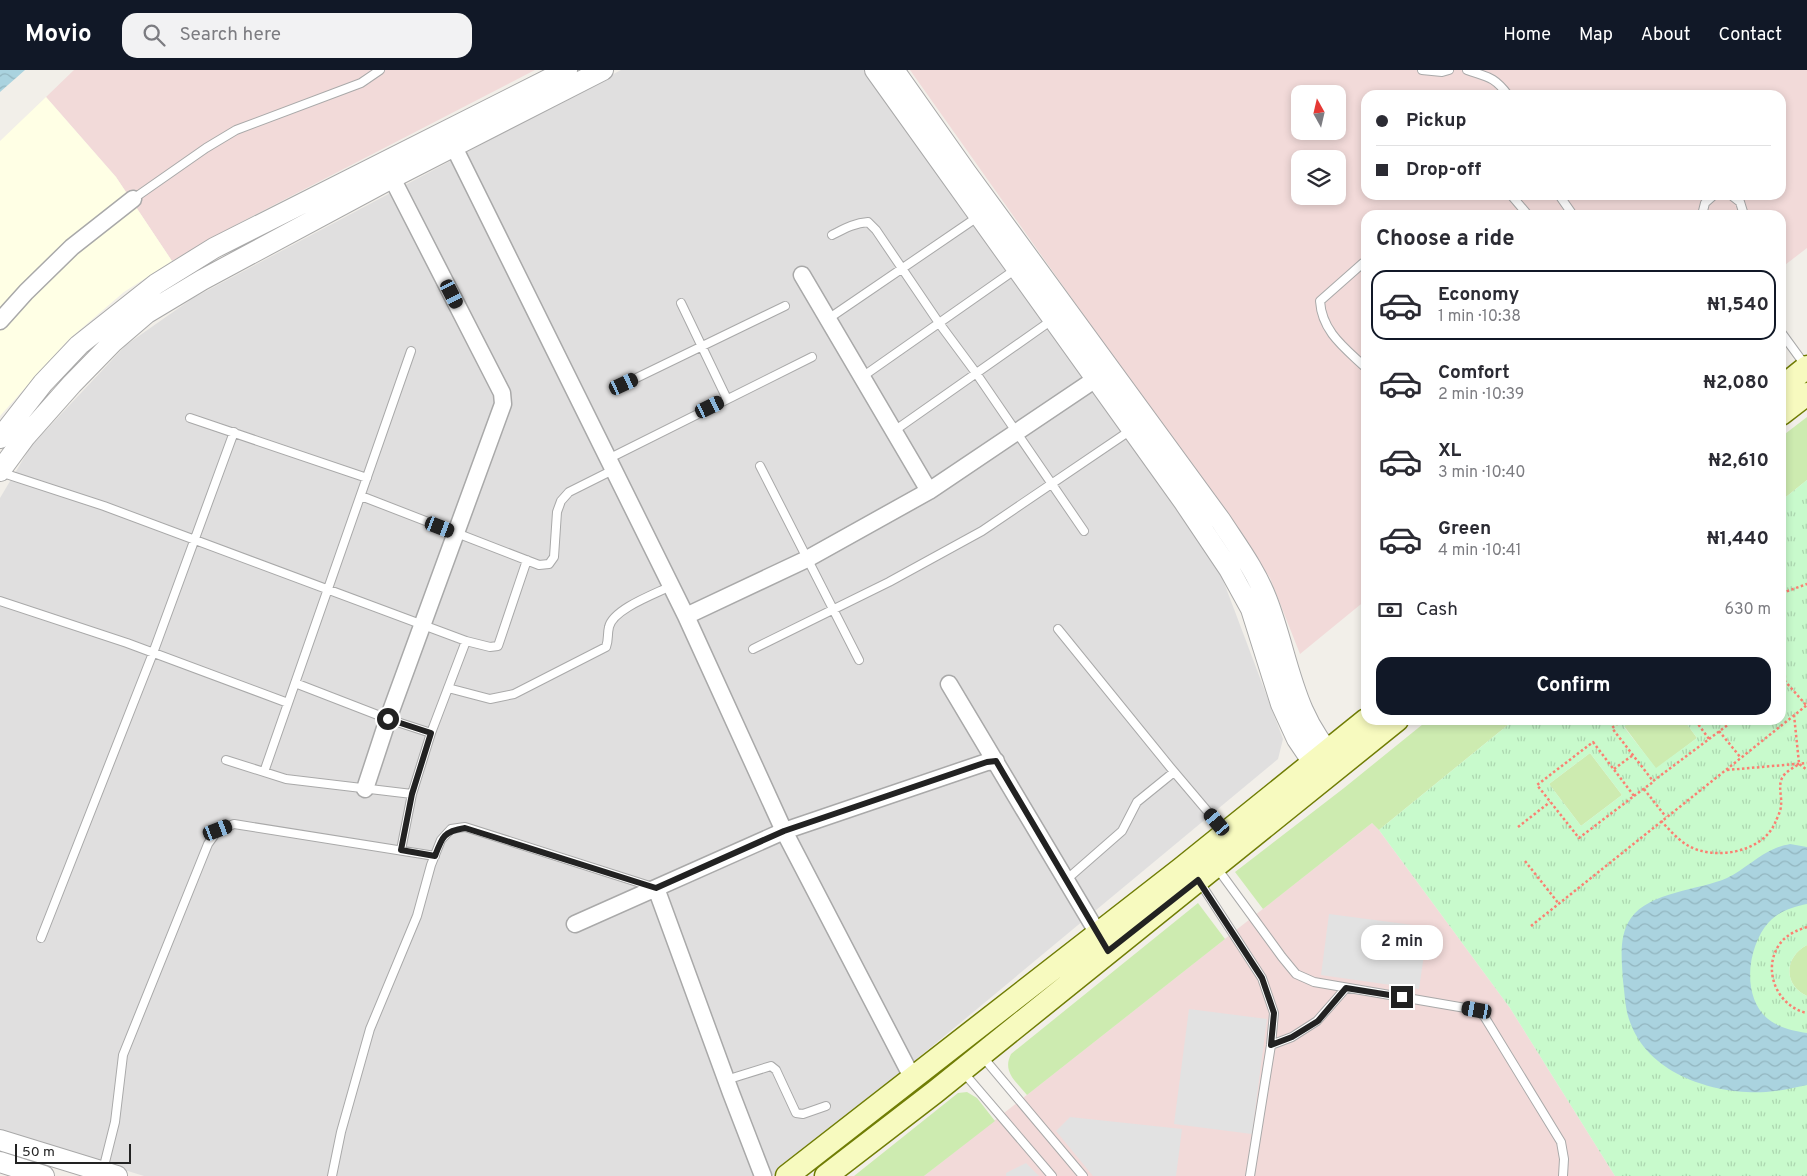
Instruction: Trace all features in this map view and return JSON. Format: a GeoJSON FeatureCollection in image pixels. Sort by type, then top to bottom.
{"type":"FeatureCollection","features":[{"type":"Feature","properties":{"kind":"main road"},"geometry":{"type":"LineString","coordinates":[[1786,384],[1807,368]]}},
{"type":"Feature","properties":{"kind":"main road"},"geometry":{"type":"LineString","coordinates":[[1786,410],[1807,394]]}},
{"type":"Feature","properties":{"kind":"main road"},"geometry":{"type":"LineString","coordinates":[[787,1176],[913,1079],[1103,943],[1198,880],[1326,765],[1362,725]]}},
{"type":"Feature","properties":{"kind":"main road"},"geometry":{"type":"LineString","coordinates":[[826,1176],[981,1055],[1226,833],[1326,765],[1390,725]]}},
{"type":"Feature","properties":{"kind":"street"},"geometry":{"type":"LineString","coordinates":[[0,471],[25,437],[72,384],[112,343],[147,313],[202,280],[392,178],[451,139],[567,70]]}},
{"type":"Feature","properties":{"kind":"street"},"geometry":{"type":"LineString","coordinates":[[0,438],[43,383],[79,345],[156,284],[214,248],[603,70]]}},
{"type":"Feature","properties":{"kind":"street"},"geometry":{"type":"LineString","coordinates":[[875,70],[1053,319],[1102,374],[1220,521],[1253,569],[1279,634],[1298,700],[1326,765]]}},
{"type":"Feature","properties":{"kind":"street"},"geometry":{"type":"LineString","coordinates":[[894,70],[1102,374],[1132,429],[1219,554],[1254,618],[1281,704],[1297,739],[1326,765]]}},
{"type":"Feature","properties":{"kind":"street"},"geometry":{"type":"LineString","coordinates":[[451,139],[686,616],[784,831],[913,1079]]}},
{"type":"Feature","properties":{"kind":"street"},"geometry":{"type":"LineString","coordinates":[[365,789],[388,719],[502,404],[502,393],[392,178]]}},
{"type":"Feature","properties":{"kind":"street"},"geometry":{"type":"LineString","coordinates":[[0,321],[26,292],[72,247],[133,199]]}},
{"type":"Feature","properties":{"kind":"street"},"geometry":{"type":"LineString","coordinates":[[802,275],[929,492]]}},
{"type":"Feature","properties":{"kind":"street"},"geometry":{"type":"LineString","coordinates":[[686,616],[807,559],[929,492],[1102,374]]}},
{"type":"Feature","properties":{"kind":"street"},"geometry":{"type":"LineString","coordinates":[[949,684],[1103,943]]}},
{"type":"Feature","properties":{"kind":"street"},"geometry":{"type":"LineString","coordinates":[[575,924],[784,831],[987,762],[996,761]]}},
{"type":"Feature","properties":{"kind":"street"},"geometry":{"type":"LineString","coordinates":[[656,888],[763,1176]]}},
{"type":"Feature","properties":{"kind":"street"},"geometry":{"type":"LineString","coordinates":[[0,1140],[110,1174]]}},
{"type":"Feature","properties":{"kind":"street"},"geometry":{"type":"LineString","coordinates":[[0,1162],[44,1176]]}},
{"type":"Feature","properties":{"kind":"lane"},"geometry":{"type":"LineString","coordinates":[[133,199],[206,148],[236,130],[361,83],[380,70]]}},
{"type":"Feature","properties":{"kind":"lane"},"geometry":{"type":"LineString","coordinates":[[1422,70],[1442,72],[1449,70]]}},
{"type":"Feature","properties":{"kind":"lane"},"geometry":{"type":"LineString","coordinates":[[1467,70],[1491,78],[1504,90]]}},
{"type":"Feature","properties":{"kind":"lane"},"geometry":{"type":"LineString","coordinates":[[1515,200],[1524,210]]}},
{"type":"Feature","properties":{"kind":"lane"},"geometry":{"type":"LineString","coordinates":[[828,319],[979,216]]}},
{"type":"Feature","properties":{"kind":"lane"},"geometry":{"type":"LineString","coordinates":[[832,236],[852,225],[868,222],[876,230],[1084,531]]}},
{"type":"Feature","properties":{"kind":"lane"},"geometry":{"type":"LineString","coordinates":[[1361,264],[1320,301],[1320,310],[1325,324],[1336,340],[1361,363]]}},
{"type":"Feature","properties":{"kind":"lane"},"geometry":{"type":"LineString","coordinates":[[862,377],[1017,269]]}},
{"type":"Feature","properties":{"kind":"lane"},"geometry":{"type":"LineString","coordinates":[[681,303],[727,399]]}},
{"type":"Feature","properties":{"kind":"lane"},"geometry":{"type":"LineString","coordinates":[[624,384],[785,306]]}},
{"type":"Feature","properties":{"kind":"lane"},"geometry":{"type":"LineString","coordinates":[[894,431],[1053,319]]}},
{"type":"Feature","properties":{"kind":"lane"},"geometry":{"type":"LineString","coordinates":[[1786,339],[1807,368]]}},
{"type":"Feature","properties":{"kind":"lane"},"geometry":{"type":"LineString","coordinates":[[264,772],[412,351]]}},
{"type":"Feature","properties":{"kind":"lane"},"geometry":{"type":"LineString","coordinates":[[361,496],[539,565],[549,564],[554,557],[558,512],[561,501],[569,492],[611,464],[727,399],[812,357]]}},
{"type":"Feature","properties":{"kind":"lane"},"geometry":{"type":"LineString","coordinates":[[190,418],[367,478]]}},
{"type":"Feature","properties":{"kind":"lane"},"geometry":{"type":"LineString","coordinates":[[753,648],[889,582],[982,531],[1132,429]]}},
{"type":"Feature","properties":{"kind":"lane"},"geometry":{"type":"LineString","coordinates":[[41,938],[153,653],[234,432]]}},
{"type":"Feature","properties":{"kind":"lane"},"geometry":{"type":"LineString","coordinates":[[760,466],[859,660]]}},
{"type":"Feature","properties":{"kind":"lane"},"geometry":{"type":"LineString","coordinates":[[0,471],[104,506],[466,641],[490,647],[498,646],[527,560]]}},
{"type":"Feature","properties":{"kind":"lane"},"geometry":{"type":"LineString","coordinates":[[448,688],[490,700],[514,694],[606,647],[609,639],[609,627],[613,618],[621,611],[671,586]]}},
{"type":"Feature","properties":{"kind":"lane"},"geometry":{"type":"LineString","coordinates":[[0,601],[153,653],[288,703]]}},
{"type":"Feature","properties":{"kind":"lane"},"geometry":{"type":"LineString","coordinates":[[1058,629],[1226,833]]}},
{"type":"Feature","properties":{"kind":"lane"},"geometry":{"type":"LineString","coordinates":[[401,850],[412,794],[431,733],[466,641]]}},
{"type":"Feature","properties":{"kind":"lane"},"geometry":{"type":"LineString","coordinates":[[295,684],[431,733]]}},
{"type":"Feature","properties":{"kind":"lane"},"geometry":{"type":"LineString","coordinates":[[226,760],[286,779],[412,794]]}},
{"type":"Feature","properties":{"kind":"lane"},"geometry":{"type":"LineString","coordinates":[[1066,880],[1122,831],[1137,802],[1174,772]]}},
{"type":"Feature","properties":{"kind":"lane"},"geometry":{"type":"LineString","coordinates":[[110,1174],[123,1055],[208,844],[218,830],[234,824],[435,856]]}},
{"type":"Feature","properties":{"kind":"lane"},"geometry":{"type":"LineString","coordinates":[[332,1176],[341,1132],[370,1030],[418,916],[441,840],[451,830],[465,828],[656,888]]}},
{"type":"Feature","properties":{"kind":"lane"},"geometry":{"type":"LineString","coordinates":[[1215,866],[1296,974],[1314,982],[1477,1010],[1484,1016],[1561,1142],[1564,1159],[1563,1176]]}},
{"type":"Feature","properties":{"kind":"lane"},"geometry":{"type":"LineString","coordinates":[[1198,880],[1262,978],[1274,1013],[1271,1045],[1250,1176]]}},
{"type":"Feature","properties":{"kind":"lane"},"geometry":{"type":"LineString","coordinates":[[1271,1045],[1292,1037],[1318,1021],[1346,988]]}},
{"type":"Feature","properties":{"kind":"lane"},"geometry":{"type":"LineString","coordinates":[[981,1055],[1083,1176]]}},
{"type":"Feature","properties":{"kind":"lane"},"geometry":{"type":"LineString","coordinates":[[726,1080],[771,1066],[776,1070],[796,1113],[803,1114],[826,1106]]}},
{"type":"Feature","properties":{"kind":"lane"},"geometry":{"type":"LineString","coordinates":[[962,1070],[1052,1176]]}},
{"type":"Feature","properties":{"kind":"path"},"geometry":{"type":"LineString","coordinates":[[1786,592],[1807,584]]}},
{"type":"Feature","properties":{"kind":"path"},"geometry":{"type":"LineString","coordinates":[[1786,682],[1807,705],[1786,721]]}},
{"type":"Feature","properties":{"kind":"path"},"geometry":{"type":"LineString","coordinates":[[1794,715],[1799,764],[1807,770]]}},
{"type":"Feature","properties":{"kind":"path"},"geometry":{"type":"LineString","coordinates":[[1616,725],[1612,728],[1653,782]]}},
{"type":"Feature","properties":{"kind":"path"},"geometry":{"type":"LineString","coordinates":[[1699,725],[1709,739]]}},
{"type":"Feature","properties":{"kind":"path"},"geometry":{"type":"LineString","coordinates":[[1634,796],[1593,742],[1537,785],[1579,838],[1728,725]]}},
{"type":"Feature","properties":{"kind":"path"},"geometry":{"type":"LineString","coordinates":[[1531,926],[1782,725]]}},
{"type":"Feature","properties":{"kind":"path"},"geometry":{"type":"LineString","coordinates":[[1719,731],[1741,758]]}},
{"type":"Feature","properties":{"kind":"path"},"geometry":{"type":"LineString","coordinates":[[1614,769],[1633,755]]}},
{"type":"Feature","properties":{"kind":"path"},"geometry":{"type":"LineString","coordinates":[[1726,770],[1807,763]]}},
{"type":"Feature","properties":{"kind":"path"},"geometry":{"type":"LineString","coordinates":[[1661,822],[1687,846],[1711,853],[1730,853],[1745,850],[1761,841],[1774,826],[1781,808],[1780,783],[1782,776],[1799,764]]}},
{"type":"Feature","properties":{"kind":"path"},"geometry":{"type":"LineString","coordinates":[[1644,789],[1666,817]]}},
{"type":"Feature","properties":{"kind":"path"},"geometry":{"type":"LineString","coordinates":[[1518,827],[1550,802]]}},
{"type":"Feature","properties":{"kind":"path"},"geometry":{"type":"LineString","coordinates":[[1526,862],[1559,904]]}},
{"type":"Feature","properties":{"kind":"path"},"geometry":{"type":"LineString","coordinates":[[1807,927],[1795,931],[1783,940],[1775,952],[1772,966],[1773,980],[1778,994],[1787,1004],[1800,1012],[1807,1013]]}},
{"type":"Feature","properties":{"kind":"shaded area"},"geometry":{"type":"Polygon","coordinates":[[[74,70],[535,70],[241,222],[172,261],[116,177],[46,97],[74,70]]]}},
{"type":"Feature","properties":{"kind":"shaded area"},"geometry":{"type":"Polygon","coordinates":[[[621,70],[866,70],[1220,572],[1283,739],[1278,759],[924,1053],[772,1176],[144,1176],[0,1132],[0,498],[31,446],[126,345],[193,298],[621,70]]]}},
{"type":"Feature","properties":{"kind":"shaded area"},"geometry":{"type":"Polygon","coordinates":[[[910,70],[1807,70],[1807,248],[1786,264],[1786,210],[1361,210],[1361,604],[1300,654],[1270,578],[910,70]]]}},
{"type":"Feature","properties":{"kind":"shaded area"},"geometry":{"type":"Polygon","coordinates":[[[46,97],[116,177],[172,261],[124,292],[68,340],[0,416],[0,141],[46,97]]]}},
{"type":"Feature","properties":{"kind":"shaded area"},"geometry":{"type":"Polygon","coordinates":[[[1372,823],[1510,1008],[1615,1176],[924,1176],[1372,823]]]}},
{"type":"Feature","properties":{"kind":"shaded area"},"geometry":{"type":"Polygon","coordinates":[[[1329,914],[1428,927],[1419,989],[1321,975],[1329,914]]]}},
{"type":"Feature","properties":{"kind":"shaded area"},"geometry":{"type":"Polygon","coordinates":[[[1189,1009],[1267,1019],[1252,1134],[1174,1124],[1189,1009]]]}},
{"type":"Feature","properties":{"kind":"shaded area"},"geometry":{"type":"Polygon","coordinates":[[[1070,1117],[1182,1129],[1176,1176],[1093,1176],[1056,1131],[1070,1117]]]}},
{"type":"Feature","properties":{"kind":"shaded area"},"geometry":{"type":"Polygon","coordinates":[[[1026,1163],[1039,1176],[1006,1176],[1006,1173],[1026,1163]]]}},
{"type":"Feature","properties":{"kind":"green space"},"geometry":{"type":"Polygon","coordinates":[[[1807,417],[1807,480],[1786,497],[1786,433],[1807,417]]]}},
{"type":"Feature","properties":{"kind":"green space"},"geometry":{"type":"Polygon","coordinates":[[[1807,480],[1807,945],[1794,956],[1789,971],[1794,985],[1807,996],[1807,1176],[1615,1176],[1510,1008],[1379,830],[1508,725],[1626,725],[1624,727],[1656,768],[1697,738],[1688,725],[1786,725],[1786,497],[1807,480]],[[1590,753],[1549,784],[1581,826],[1622,795],[1590,753]]]}},
{"type":"Feature","properties":{"kind":"green space"},"geometry":{"type":"Polygon","coordinates":[[[1422,725],[1508,725],[1379,830],[1372,823],[1263,909],[1235,872],[1422,725]]]}},
{"type":"Feature","properties":{"kind":"green space"},"geometry":{"type":"Polygon","coordinates":[[[1688,725],[1697,738],[1656,769],[1624,726],[1688,725]]]}},
{"type":"Feature","properties":{"kind":"green space"},"geometry":{"type":"Polygon","coordinates":[[[1590,753],[1622,795],[1581,826],[1549,784],[1590,753]]]}},
{"type":"Feature","properties":{"kind":"green space"},"geometry":{"type":"Polygon","coordinates":[[[1198,903],[1225,939],[1027,1095],[1009,1071],[1008,1066],[1011,1054],[1198,903]]]}},
{"type":"Feature","properties":{"kind":"green space"},"geometry":{"type":"Polygon","coordinates":[[[1807,945],[1807,996],[1794,985],[1789,971],[1794,956],[1807,945]]]}},
{"type":"Feature","properties":{"kind":"green space"},"geometry":{"type":"Polygon","coordinates":[[[967,1092],[977,1098],[995,1121],[924,1176],[854,1176],[958,1093],[967,1092]]]}},
{"type":"Feature","properties":{"kind":"water"},"geometry":{"type":"Polygon","coordinates":[[[0,70],[25,70],[0,92],[0,70]]]}},
{"type":"Feature","properties":{"kind":"water"},"geometry":{"type":"Polygon","coordinates":[[[1790,844],[1807,847],[1807,904],[1787,910],[1769,922],[1755,946],[1750,975],[1751,989],[1756,1003],[1763,1014],[1782,1027],[1807,1033],[1807,1085],[1771,1092],[1746,1092],[1726,1090],[1686,1078],[1652,1056],[1639,1040],[1630,1022],[1625,1002],[1622,957],[1622,941],[1627,925],[1639,909],[1650,902],[1727,878],[1769,851],[1790,844]]]}},
{"type":"Feature","properties":{"kind":"route"},"geometry":{"type":"LineString","coordinates":[[388,719],[431,733],[412,794],[401,850],[435,856],[441,840],[451,830],[465,828],[656,888],[784,831],[987,762],[996,761],[1108,951],[1198,880],[1262,978],[1274,1013],[1271,1045],[1292,1037],[1318,1021],[1346,988],[1402,997]]}}]}
